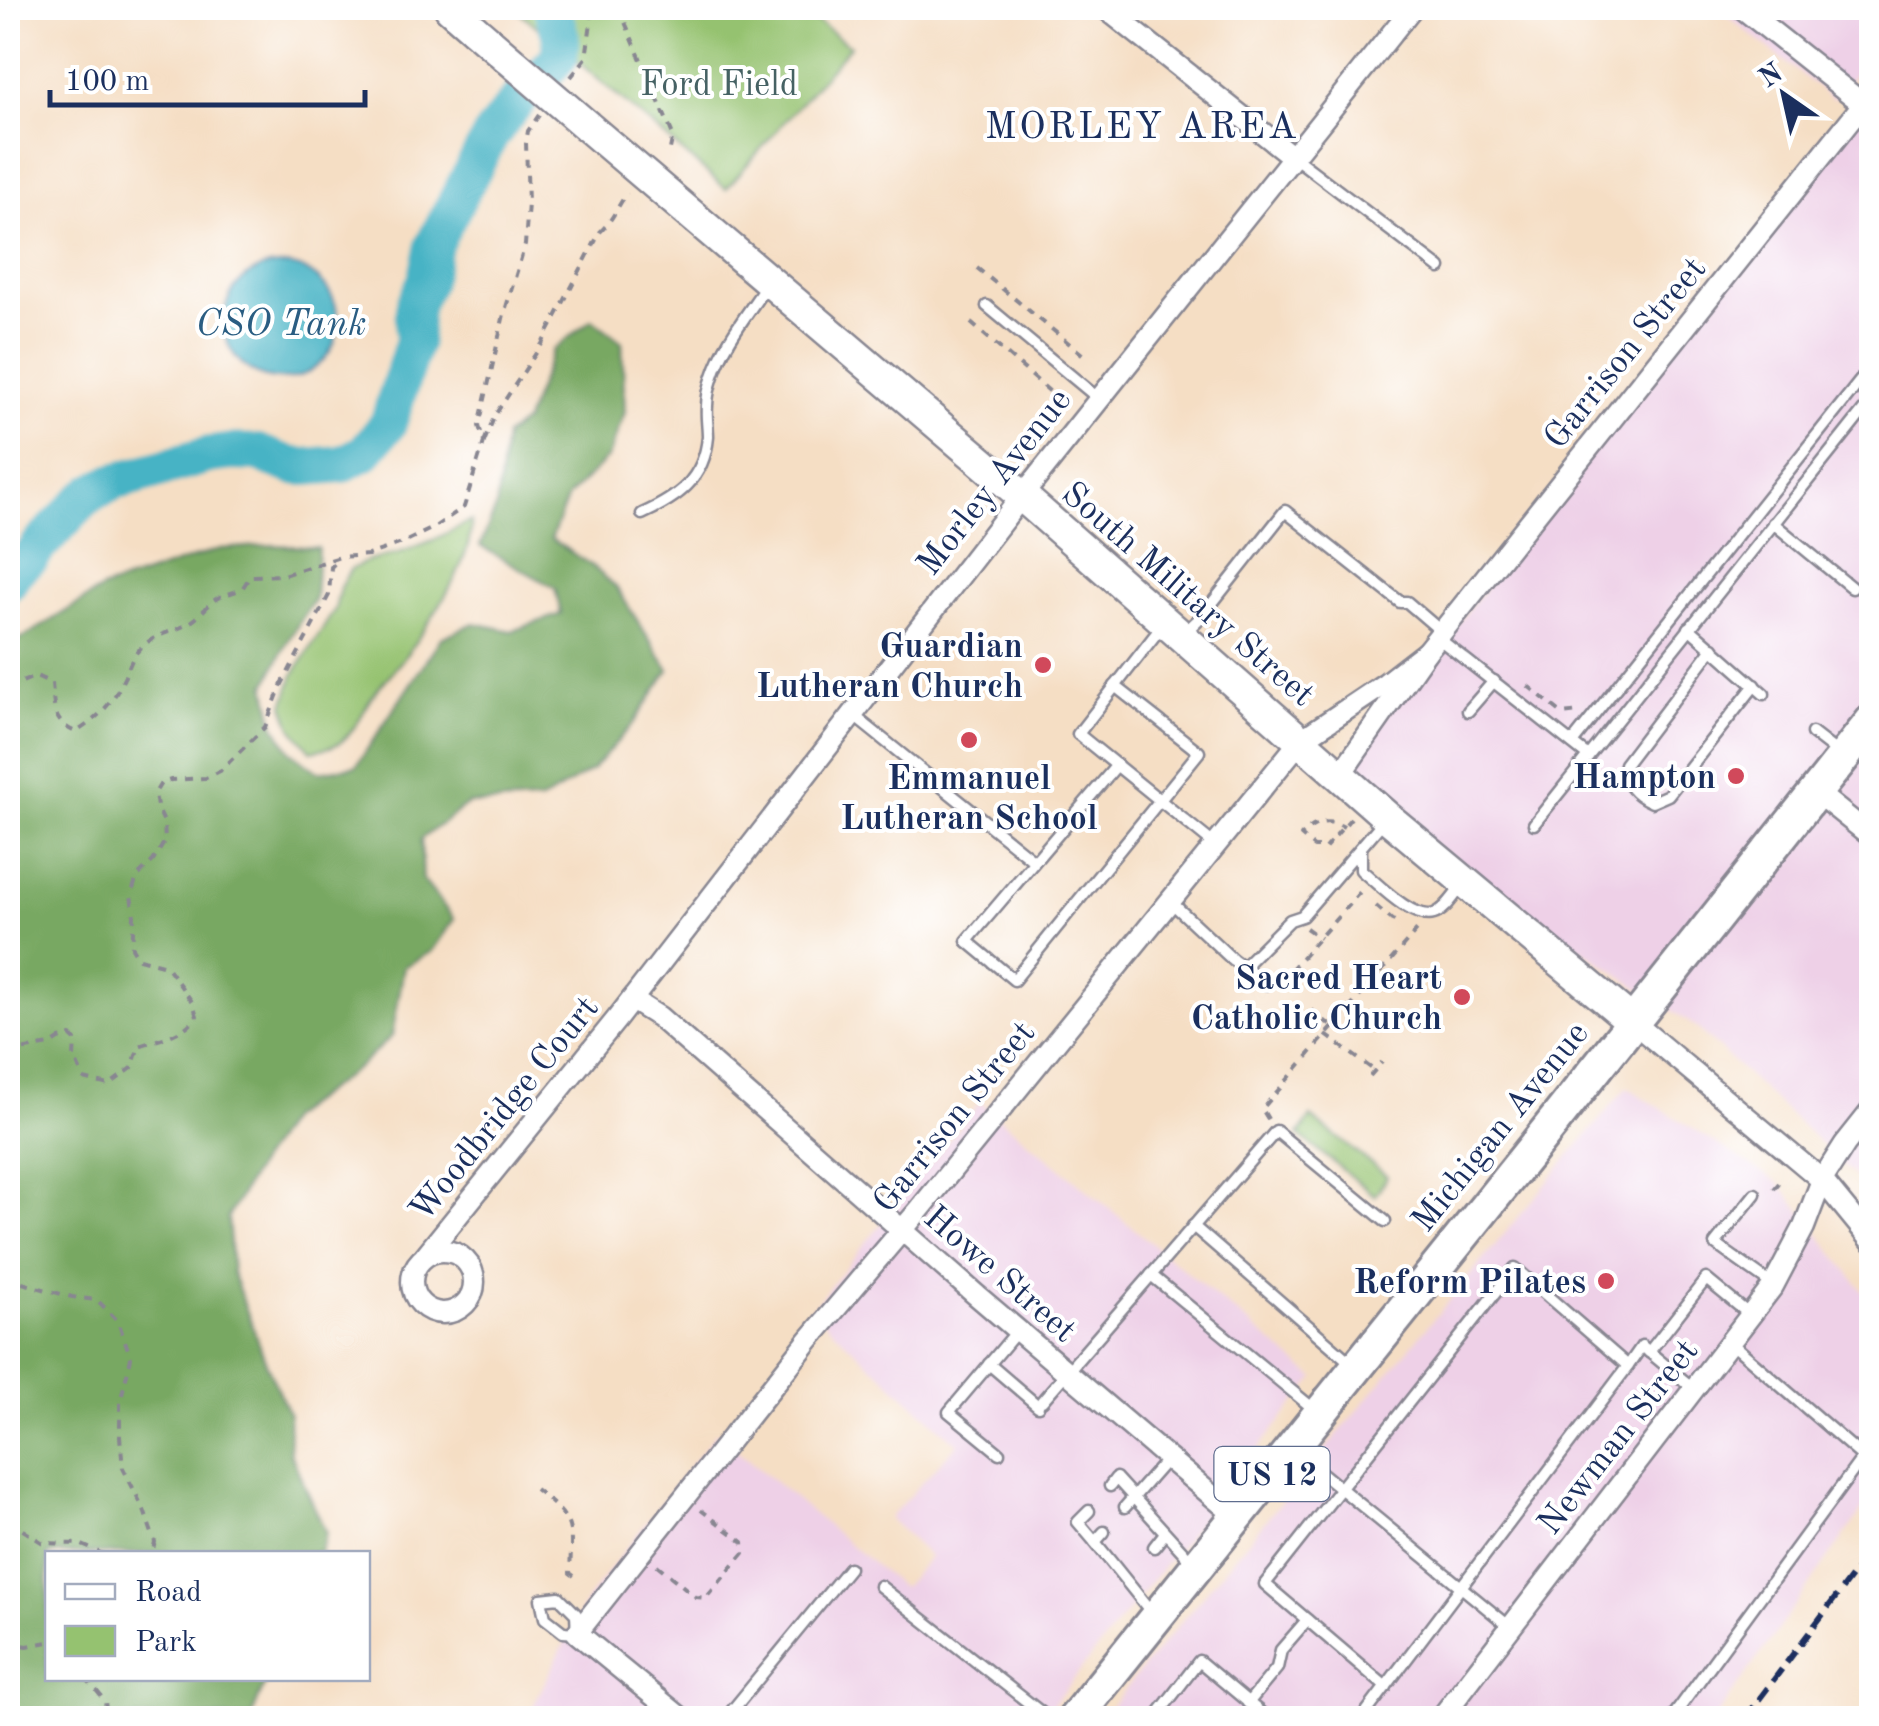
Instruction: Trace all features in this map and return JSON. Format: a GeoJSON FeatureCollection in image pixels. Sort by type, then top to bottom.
{"type":"FeatureCollection","features":[{"type":"Feature","properties":{"kind":"main road","name":"Michigan Avenue"},"geometry":{"type":"LineString","coordinates":[[1069,1718],[1197,1567],[1872,721]]}},
{"type":"Feature","properties":{"kind":"street","name":"South Military Street"},"geometry":{"type":"LineString","coordinates":[[450,8],[1022,496],[1387,817],[1822,1180],[1872,1241]]}},
{"type":"Feature","properties":{"kind":"street"},"geometry":{"type":"LineString","coordinates":[[1106,8],[1293,157]]}},
{"type":"Feature","properties":{"kind":"street","name":"Morley Avenue"},"geometry":{"type":"LineString","coordinates":[[632,1000],[1022,496],[1412,8]]}},
{"type":"Feature","properties":{"kind":"street"},"geometry":{"type":"LineString","coordinates":[[1742,8],[1869,103]]}},
{"type":"Feature","properties":{"kind":"street","name":"Garrison Street"},"geometry":{"type":"LineString","coordinates":[[1340,775],[1435,640],[1869,103]]}},
{"type":"Feature","properties":{"kind":"street","name":"Garrison Street"},"geometry":{"type":"LineString","coordinates":[[682,1718],[577,1632],[809,1340],[1301,740],[1435,640]]}},
{"type":"Feature","properties":{"kind":"street"},"geometry":{"type":"LineString","coordinates":[[1816,792],[1872,837]]}},
{"type":"Feature","properties":{"kind":"street","name":"Howe Street"},"geometry":{"type":"LineString","coordinates":[[632,1000],[659,1017],[1237,1517]]}},
{"type":"Feature","properties":{"kind":"street","name":"Woodbridge Court"},"geometry":{"type":"LineString","coordinates":[[426,1256],[632,1000]]}},
{"type":"Feature","properties":{"kind":"street","name":"Newman Street"},"geometry":{"type":"LineString","coordinates":[[1441,1718],[1773,1286],[1804,1227],[1822,1180],[1872,1110]]}},
{"type":"Feature","properties":{"kind":"lane"},"geometry":{"type":"LineString","coordinates":[[1293,157],[1440,268]]}},
{"type":"Feature","properties":{"kind":"lane"},"geometry":{"type":"LineString","coordinates":[[642,514],[686,488],[703,463],[708,437],[706,406],[714,376],[722,354],[768,282]]}},
{"type":"Feature","properties":{"kind":"lane"},"geometry":{"type":"LineString","coordinates":[[987,306],[1099,399]]}},
{"type":"Feature","properties":{"kind":"lane"},"geometry":{"type":"LineString","coordinates":[[1572,743],[1872,366]]}},
{"type":"Feature","properties":{"kind":"lane"},"geometry":{"type":"LineString","coordinates":[[1534,824],[1872,400]]}},
{"type":"Feature","properties":{"kind":"lane"},"geometry":{"type":"LineString","coordinates":[[1216,845],[1078,734],[1116,686],[1173,629],[1202,616],[1285,510],[1400,602],[1407,602],[1435,640],[1588,756]]}},
{"type":"Feature","properties":{"kind":"lane"},"geometry":{"type":"LineString","coordinates":[[1773,523],[1852,588]]}},
{"type":"Feature","properties":{"kind":"lane"},"geometry":{"type":"LineString","coordinates":[[1690,628],[1764,694]]}},
{"type":"Feature","properties":{"kind":"lane"},"geometry":{"type":"LineString","coordinates":[[1714,648],[1625,764],[1626,780],[1632,788],[1652,802],[1668,795],[1755,684]]}},
{"type":"Feature","properties":{"kind":"lane"},"geometry":{"type":"LineString","coordinates":[[1468,711],[1494,681]]}},
{"type":"Feature","properties":{"kind":"lane"},"geometry":{"type":"LineString","coordinates":[[1116,686],[1198,752],[1014,980],[966,941],[1116,765]]}},
{"type":"Feature","properties":{"kind":"lane"},"geometry":{"type":"LineString","coordinates":[[852,715],[1034,861]]}},
{"type":"Feature","properties":{"kind":"lane"},"geometry":{"type":"LineString","coordinates":[[1812,733],[1843,757]]}},
{"type":"Feature","properties":{"kind":"lane"},"geometry":{"type":"LineString","coordinates":[[1243,967],[1290,920],[1302,916],[1387,817]]}},
{"type":"Feature","properties":{"kind":"lane"},"geometry":{"type":"LineString","coordinates":[[1361,849],[1361,870],[1418,914],[1427,916],[1442,909],[1466,881]]}},
{"type":"Feature","properties":{"kind":"lane"},"geometry":{"type":"LineString","coordinates":[[1170,902],[1268,989]]}},
{"type":"Feature","properties":{"kind":"lane"},"geometry":{"type":"LineString","coordinates":[[989,1364],[1040,1404],[1276,1131],[1385,1221]]}},
{"type":"Feature","properties":{"kind":"lane"},"geometry":{"type":"LineString","coordinates":[[1755,1194],[1715,1244],[1773,1286]]}},
{"type":"Feature","properties":{"kind":"lane"},"geometry":{"type":"LineString","coordinates":[[1193,1226],[1356,1367]]}},
{"type":"Feature","properties":{"kind":"lane"},"geometry":{"type":"LineString","coordinates":[[1386,1687],[1265,1584],[1515,1268],[1628,1366]]}},
{"type":"Feature","properties":{"kind":"lane"},"geometry":{"type":"LineString","coordinates":[[1151,1274],[1320,1414]]}},
{"type":"Feature","properties":{"kind":"lane"},"geometry":{"type":"LineString","coordinates":[[1649,1352],[1706,1279],[1750,1315]]}},
{"type":"Feature","properties":{"kind":"lane"},"geometry":{"type":"LineString","coordinates":[[999,1453],[949,1412],[1018,1330]]}},
{"type":"Feature","properties":{"kind":"lane"},"geometry":{"type":"LineString","coordinates":[[1672,1718],[1863,1457],[1730,1342]]}},
{"type":"Feature","properties":{"kind":"lane"},"geometry":{"type":"LineString","coordinates":[[1362,1718],[1642,1346],[1694,1389]]}},
{"type":"Feature","properties":{"kind":"lane"},"geometry":{"type":"LineString","coordinates":[[1292,1448],[1510,1628]]}},
{"type":"Feature","properties":{"kind":"lane"},"geometry":{"type":"LineString","coordinates":[[1129,1503],[1168,1458]]}},
{"type":"Feature","properties":{"kind":"lane"},"geometry":{"type":"LineString","coordinates":[[1110,1486],[1116,1478],[1129,1503],[1152,1519],[1197,1567]]}},
{"type":"Feature","properties":{"kind":"lane"},"geometry":{"type":"LineString","coordinates":[[1089,1511],[1078,1522],[1112,1564],[1129,1575],[1156,1617]]}},
{"type":"Feature","properties":{"kind":"lane"},"geometry":{"type":"LineString","coordinates":[[1142,1530],[1152,1519]]}},
{"type":"Feature","properties":{"kind":"lane"},"geometry":{"type":"LineString","coordinates":[[1095,1542],[1104,1532]]}},
{"type":"Feature","properties":{"kind":"lane"},"geometry":{"type":"LineString","coordinates":[[1154,1547],[1165,1533]]}},
{"type":"Feature","properties":{"kind":"lane"},"geometry":{"type":"LineString","coordinates":[[1112,1564],[1120,1554]]}},
{"type":"Feature","properties":{"kind":"lane"},"geometry":{"type":"LineString","coordinates":[[726,1718],[849,1568]]}},
{"type":"Feature","properties":{"kind":"lane"},"geometry":{"type":"LineString","coordinates":[[880,1586],[1069,1718]]}},
{"type":"Feature","properties":{"kind":"lane"},"geometry":{"type":"LineString","coordinates":[[1248,1702],[1307,1620]]}},
{"type":"Feature","properties":{"kind":"lane"},"geometry":{"type":"LineString","coordinates":[[1155,1718],[1200,1661],[1267,1718]]}},
{"type":"Feature","properties":{"kind":"path"},"geometry":{"type":"LineString","coordinates":[[564,85],[586,58],[593,8]]}},
{"type":"Feature","properties":{"kind":"path"},"geometry":{"type":"LineString","coordinates":[[620,8],[673,135],[668,154]]}},
{"type":"Feature","properties":{"kind":"path"},"geometry":{"type":"LineString","coordinates":[[484,442],[479,426],[504,314],[526,244],[526,143],[528,132],[544,108]]}},
{"type":"Feature","properties":{"kind":"path"},"geometry":{"type":"LineString","coordinates":[[8,688],[36,676],[52,683],[54,714],[65,728],[76,732],[109,704],[122,685],[133,656],[145,643],[202,614],[216,597],[242,590],[250,576],[283,575],[340,557],[368,555],[433,528],[464,507],[495,416],[542,344],[600,232],[613,220],[616,208],[627,194]]}},
{"type":"Feature","properties":{"kind":"path"},"geometry":{"type":"LineString","coordinates":[[977,268],[1087,358]]}},
{"type":"Feature","properties":{"kind":"path"},"geometry":{"type":"LineString","coordinates":[[972,324],[1056,397]]}},
{"type":"Feature","properties":{"kind":"path"},"geometry":{"type":"LineString","coordinates":[[8,1052],[50,1045],[71,1036],[75,1040],[74,1057],[84,1079],[109,1085],[132,1068],[138,1046],[188,1028],[197,1016],[166,966],[139,959],[132,948],[131,895],[137,877],[165,841],[155,794],[161,784],[172,780],[206,778],[220,771],[265,727],[281,686],[329,595],[331,568],[340,557]]}},
{"type":"Feature","properties":{"kind":"path"},"geometry":{"type":"LineString","coordinates":[[1516,677],[1563,714],[1582,711]]}},
{"type":"Feature","properties":{"kind":"path"},"geometry":{"type":"LineString","coordinates":[[1344,828],[1335,823],[1314,824],[1301,836],[1314,847],[1321,847],[1344,828],[1351,818]]}},
{"type":"Feature","properties":{"kind":"path"},"geometry":{"type":"LineString","coordinates":[[1268,989],[1360,892]]}},
{"type":"Feature","properties":{"kind":"path"},"geometry":{"type":"LineString","coordinates":[[1371,902],[1401,924]]}},
{"type":"Feature","properties":{"kind":"path"},"geometry":{"type":"LineString","coordinates":[[1303,926],[1320,938]]}},
{"type":"Feature","properties":{"kind":"path"},"geometry":{"type":"LineString","coordinates":[[1276,1131],[1262,1109],[1418,928],[1428,928]]}},
{"type":"Feature","properties":{"kind":"path"},"geometry":{"type":"LineString","coordinates":[[1312,1010],[1333,1027]]}},
{"type":"Feature","properties":{"kind":"path"},"geometry":{"type":"LineString","coordinates":[[1326,1034],[1372,1073],[1382,1062]]}},
{"type":"Feature","properties":{"kind":"path"},"geometry":{"type":"LineString","coordinates":[[1774,1189],[1779,1183]]}},
{"type":"Feature","properties":{"kind":"path"},"geometry":{"type":"LineString","coordinates":[[8,1286],[15,1281],[97,1300],[118,1320],[131,1358],[120,1402],[123,1468],[150,1526],[155,1542],[153,1551]]}},
{"type":"Feature","properties":{"kind":"path"},"geometry":{"type":"LineString","coordinates":[[536,1488],[568,1521],[570,1573],[574,1576]]}},
{"type":"Feature","properties":{"kind":"path"},"geometry":{"type":"LineString","coordinates":[[658,1565],[702,1599],[744,1553],[742,1542],[701,1510]]}},
{"type":"Feature","properties":{"kind":"path"},"geometry":{"type":"LineString","coordinates":[[8,1526],[15,1526],[43,1543],[80,1544],[96,1551]]}},
{"type":"Feature","properties":{"kind":"path"},"geometry":{"type":"LineString","coordinates":[[8,1641],[27,1646],[45,1643]]}},
{"type":"Feature","properties":{"kind":"path"},"geometry":{"type":"LineString","coordinates":[[89,1681],[106,1701],[107,1718]]}},
{"type":"Feature","properties":{"kind":"shaded area"},"geometry":{"type":"Polygon","coordinates":[[[1717,8],[1871,8],[1871,53],[1834,100],[1717,8]]]}},
{"type":"Feature","properties":{"kind":"shaded area"},"geometry":{"type":"Polygon","coordinates":[[[1871,94],[1871,1191],[1696,1027],[1387,817],[1340,775],[1871,94]]]}},
{"type":"Feature","properties":{"kind":"shaded area"},"geometry":{"type":"Polygon","coordinates":[[[1627,1087],[1779,1183],[1871,1301],[1871,1498],[1715,1718],[1101,1718],[1627,1087]]]}},
{"type":"Feature","properties":{"kind":"shaded area"},"geometry":{"type":"Polygon","coordinates":[[[980,1102],[1315,1378],[1042,1718],[527,1718],[587,1599],[716,1433],[902,1588],[930,1557],[889,1518],[958,1444],[811,1310],[980,1102]]]}},
{"type":"Feature","properties":{"kind":"green space","name":"Ford Field"},"geometry":{"type":"Polygon","coordinates":[[[515,8],[800,8],[850,46],[726,189],[515,8]]]}},
{"type":"Feature","properties":{"kind":"green space"},"geometry":{"type":"Polygon","coordinates":[[[592,319],[622,342],[625,412],[608,457],[568,497],[551,539],[616,587],[669,670],[633,724],[592,770],[541,801],[468,804],[421,839],[423,880],[454,919],[432,951],[404,967],[392,1036],[359,1067],[290,1117],[228,1217],[232,1272],[289,1414],[290,1453],[326,1533],[321,1551],[45,1551],[45,1681],[266,1681],[251,1718],[8,1718],[8,643],[102,589],[220,549],[274,545],[318,548],[315,598],[266,685],[275,726],[291,752],[318,772],[356,766],[441,638],[474,623],[512,631],[561,614],[555,588],[480,546],[496,508],[505,436],[525,421],[553,350],[592,319]]]}},
{"type":"Feature","properties":{"kind":"green space"},"geometry":{"type":"Polygon","coordinates":[[[471,521],[459,570],[420,635],[346,737],[334,746],[311,751],[292,728],[284,705],[294,674],[335,609],[340,587],[350,570],[433,540],[471,521]]]}},
{"type":"Feature","properties":{"kind":"green space"},"geometry":{"type":"Polygon","coordinates":[[[1311,1117],[1387,1176],[1375,1196],[1299,1135],[1311,1117]]]}},
{"type":"Feature","properties":{"kind":"water","name":"CSO Tank"},"geometry":{"type":"Polygon","coordinates":[[[281,265],[303,269],[322,281],[334,300],[338,322],[334,344],[322,363],[303,375],[281,379],[259,375],[240,363],[228,344],[224,322],[228,300],[240,281],[259,269],[281,265]]]}},
{"type":"Feature","properties":{"kind":"waterway"},"geometry":{"type":"LineString","coordinates":[[8,583],[82,501],[114,482],[233,452],[258,453],[305,467],[342,464],[364,453],[388,424],[414,341],[415,304],[439,234],[491,135],[559,57],[561,38],[552,8]]}},
{"type":"Feature","properties":{"kind":"railway"},"geometry":{"type":"LineString","coordinates":[[1745,1718],[1872,1549]]}},
{"type":"Feature","properties":{"kind":"place","name":"Guardian Lutheran Church"},"geometry":{"type":"Point","coordinates":[1043,665]}},
{"type":"Feature","properties":{"kind":"place","name":"Emmanuel Lutheran School"},"geometry":{"type":"Point","coordinates":[969,740]}},
{"type":"Feature","properties":{"kind":"place","name":"Hampton"},"geometry":{"type":"Point","coordinates":[1736,776]}},
{"type":"Feature","properties":{"kind":"place","name":"Sacred Heart Catholic Church"},"geometry":{"type":"Point","coordinates":[1462,997]}},
{"type":"Feature","properties":{"kind":"place","name":"Reform Pilates"},"geometry":{"type":"Point","coordinates":[1606,1281]}},
{"type":"Feature","properties":{"kind":"district","name":"MORLEY AREA"},"geometry":{"type":"Point","coordinates":[1142,125]}}]}
